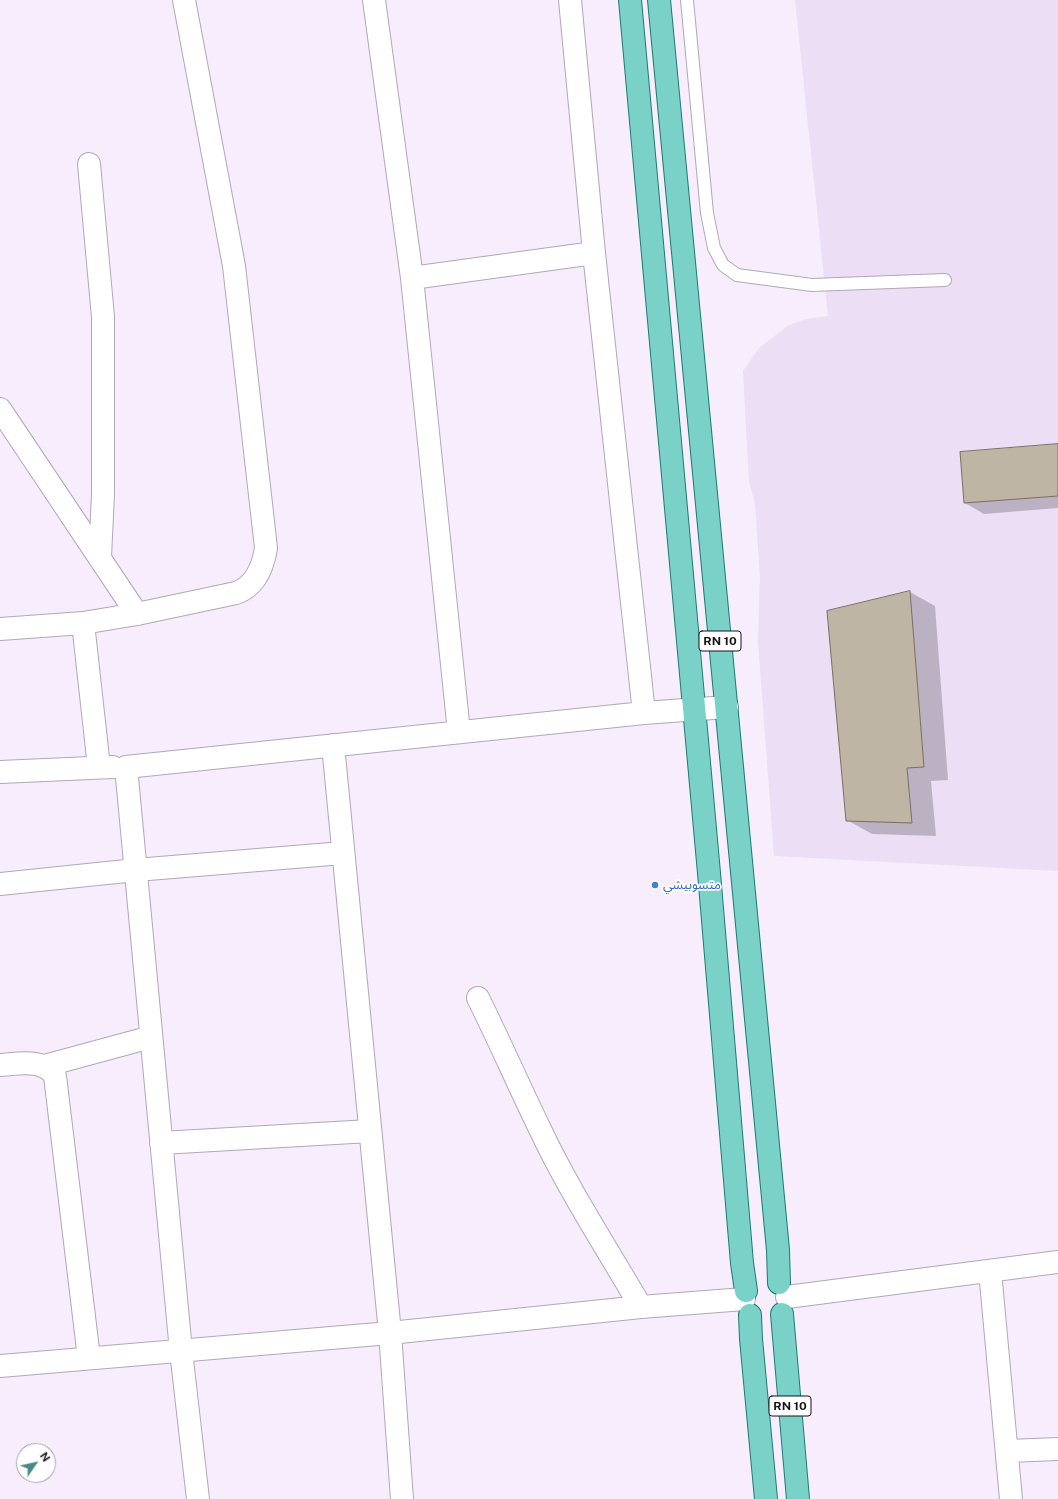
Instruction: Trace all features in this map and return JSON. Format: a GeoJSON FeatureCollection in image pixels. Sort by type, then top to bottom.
{"type":"FeatureCollection","features":[{"type":"Feature","properties":{"kind":"main road","name":"RN 10"},"geometry":{"type":"LineString","coordinates":[[630,0],[694,708],[741,1255],[766,1499]]}},
{"type":"Feature","properties":{"kind":"main road","name":"RN 10"},"geometry":{"type":"LineString","coordinates":[[659,0],[783,1298],[798,1499]]}},
{"type":"Feature","properties":{"kind":"main road"},"geometry":{"type":"LineString","coordinates":[[765,1277],[783,1298],[775,1320],[766,1322],[757,1320],[747,1302],[750,1284],[765,1277]]}},
{"type":"Feature","properties":{"kind":"street"},"geometry":{"type":"LineString","coordinates":[[0,629],[83,623],[137,614],[243,591],[255,579],[264,562],[266,548],[234,266],[184,0]]}},
{"type":"Feature","properties":{"kind":"street"},"geometry":{"type":"LineString","coordinates":[[374,0],[412,278],[458,732]]}},
{"type":"Feature","properties":{"kind":"street"},"geometry":{"type":"LineString","coordinates":[[570,0],[594,253],[644,713]]}},
{"type":"Feature","properties":{"kind":"street"},"geometry":{"type":"LineString","coordinates":[[88,164],[94,205],[103,317],[103,494],[100,557]]}},
{"type":"Feature","properties":{"kind":"street"},"geometry":{"type":"LineString","coordinates":[[412,278],[594,253]]}},
{"type":"Feature","properties":{"kind":"street"},"geometry":{"type":"LineString","coordinates":[[0,409],[137,614]]}},
{"type":"Feature","properties":{"kind":"street"},"geometry":{"type":"LineString","coordinates":[[83,623],[99,767]]}},
{"type":"Feature","properties":{"kind":"street"},"geometry":{"type":"LineString","coordinates":[[0,772],[126,766],[694,708],[727,707]]}},
{"type":"Feature","properties":{"kind":"street"},"geometry":{"type":"LineString","coordinates":[[333,745],[390,1333],[402,1499]]}},
{"type":"Feature","properties":{"kind":"street"},"geometry":{"type":"LineString","coordinates":[[126,766],[181,1351],[198,1499]]}},
{"type":"Feature","properties":{"kind":"street"},"geometry":{"type":"LineString","coordinates":[[0,884],[136,870],[343,853]]}},
{"type":"Feature","properties":{"kind":"street"},"geometry":{"type":"LineString","coordinates":[[478,998],[509,1059],[546,1141],[572,1190],[641,1307]]}},
{"type":"Feature","properties":{"kind":"street"},"geometry":{"type":"LineString","coordinates":[[44,1066],[151,1037]]}},
{"type":"Feature","properties":{"kind":"street"},"geometry":{"type":"LineString","coordinates":[[0,1065],[36,1063],[51,1069],[57,1085],[89,1358]]}},
{"type":"Feature","properties":{"kind":"street"},"geometry":{"type":"LineString","coordinates":[[161,1143],[370,1131]]}},
{"type":"Feature","properties":{"kind":"street"},"geometry":{"type":"LineString","coordinates":[[783,1298],[1058,1262]]}},
{"type":"Feature","properties":{"kind":"street"},"geometry":{"type":"LineString","coordinates":[[990,1271],[1008,1451],[1011,1499]]}},
{"type":"Feature","properties":{"kind":"street"},"geometry":{"type":"LineString","coordinates":[[0,1366],[390,1333],[641,1307],[747,1302]]}},
{"type":"Feature","properties":{"kind":"street"},"geometry":{"type":"LineString","coordinates":[[1008,1451],[1058,1448]]}},
{"type":"Feature","properties":{"kind":"lane"},"geometry":{"type":"LineString","coordinates":[[687,0],[707,213],[714,248],[723,265],[737,275],[812,286],[945,280]]}},
{"type":"Feature","properties":{"kind":"shaded area"},"geometry":{"type":"Polygon","coordinates":[[[795,0],[1058,0],[1058,871],[774,856],[758,641],[760,576],[755,504],[749,482],[743,371],[759,348],[789,325],[806,319],[828,316],[795,0]]]}},
{"type":"Feature","properties":{"kind":"building"},"geometry":{"type":"Polygon","coordinates":[[[1058,444],[1058,496],[964,503],[960,452],[1058,444]]]}},
{"type":"Feature","properties":{"kind":"building"},"geometry":{"type":"Polygon","coordinates":[[[910,591],[924,767],[907,768],[912,823],[846,821],[827,611],[910,591]]]}},
{"type":"Feature","properties":{"kind":"place","name":"متسوبيشي"},"geometry":{"type":"Point","coordinates":[655,885]}}]}
